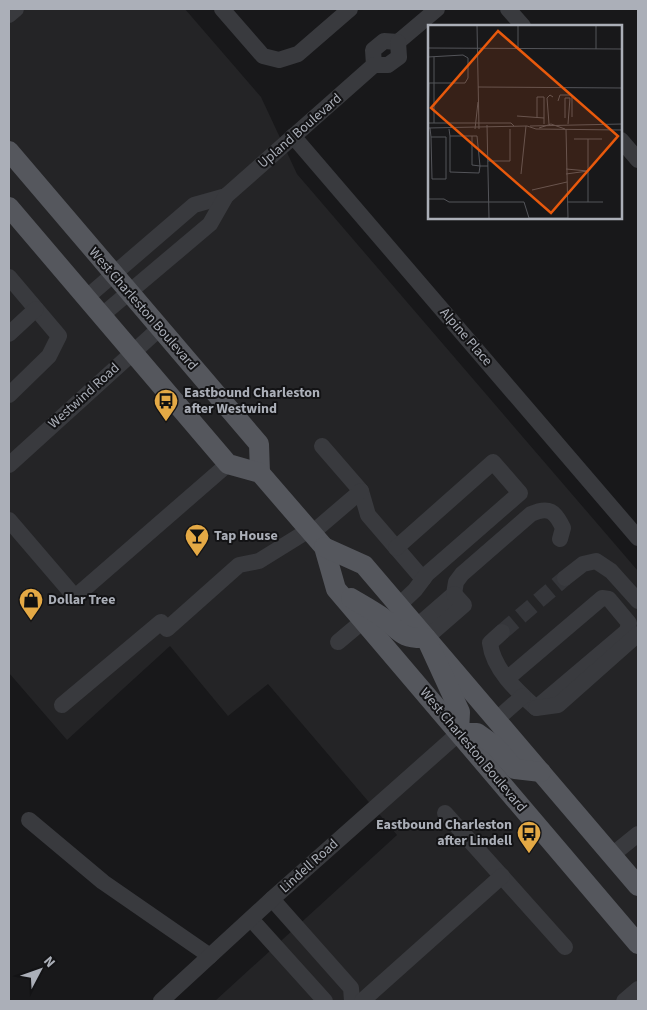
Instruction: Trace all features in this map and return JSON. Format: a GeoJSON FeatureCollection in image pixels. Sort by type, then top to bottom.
{"type":"FeatureCollection","features":[{"type":"Feature","properties":{"kind":"main road","name":"West Charleston Boulevard"},"geometry":{"type":"LineString","coordinates":[[9,151],[259,444],[260,473],[315,537],[336,589],[638,944]]}},
{"type":"Feature","properties":{"kind":"main road"},"geometry":{"type":"LineString","coordinates":[[9,207],[228,464],[260,473]]}},
{"type":"Feature","properties":{"kind":"main road","name":"West Charleston Boulevard"},"geometry":{"type":"LineString","coordinates":[[315,537],[364,565],[638,886]]}},
{"type":"Feature","properties":{"kind":"main road"},"geometry":{"type":"LineString","coordinates":[[336,589],[382,617],[398,632],[415,639],[421,632],[460,712],[459,733],[477,733],[494,745],[515,768],[541,772]]}},
{"type":"Feature","properties":{"kind":"street"},"geometry":{"type":"LineString","coordinates":[[9,15],[16,9]]}},
{"type":"Feature","properties":{"kind":"street"},"geometry":{"type":"LineString","coordinates":[[222,9],[263,56],[279,60],[298,54],[350,9]]}},
{"type":"Feature","properties":{"kind":"street","name":"Upland Boulevard"},"geometry":{"type":"LineString","coordinates":[[101,316],[210,224],[226,196],[374,65],[373,50],[384,41],[398,42],[437,9]]}},
{"type":"Feature","properties":{"kind":"street"},"geometry":{"type":"LineString","coordinates":[[508,9],[522,25]]}},
{"type":"Feature","properties":{"kind":"street","name":"Alpine Place"},"geometry":{"type":"LineString","coordinates":[[294,136],[638,538]]}},
{"type":"Feature","properties":{"kind":"street"},"geometry":{"type":"LineString","coordinates":[[622,141],[638,160]]}},
{"type":"Feature","properties":{"kind":"street","name":"Upland Boulevard"},"geometry":{"type":"LineString","coordinates":[[86,298],[194,205],[226,196]]}},
{"type":"Feature","properties":{"kind":"street"},"geometry":{"type":"LineString","coordinates":[[9,277],[59,336],[49,356],[9,395]]}},
{"type":"Feature","properties":{"kind":"street"},"geometry":{"type":"LineString","coordinates":[[9,334],[36,309]]}},
{"type":"Feature","properties":{"kind":"street","name":"Westwind Road"},"geometry":{"type":"LineString","coordinates":[[9,465],[160,328]]}},
{"type":"Feature","properties":{"kind":"street"},"geometry":{"type":"LineString","coordinates":[[322,446],[361,491],[368,515],[423,579]]}},
{"type":"Feature","properties":{"kind":"street"},"geometry":{"type":"LineString","coordinates":[[396,548],[493,462],[520,493],[427,574],[416,590],[398,606]]}},
{"type":"Feature","properties":{"kind":"street"},"geometry":{"type":"LineString","coordinates":[[9,520],[75,597],[228,464]]}},
{"type":"Feature","properties":{"kind":"street"},"geometry":{"type":"LineString","coordinates":[[62,705],[160,622],[167,629],[239,565],[259,561],[269,553],[315,537],[361,491]]}},
{"type":"Feature","properties":{"kind":"street"},"geometry":{"type":"LineString","coordinates":[[421,632],[459,600],[456,582],[462,574],[531,514],[540,510],[548,510],[557,516],[563,528],[560,539]]}},
{"type":"Feature","properties":{"kind":"street"},"geometry":{"type":"LineString","coordinates":[[565,578],[583,564],[596,561],[611,572],[638,601]]}},
{"type":"Feature","properties":{"kind":"street"},"geometry":{"type":"LineString","coordinates":[[508,678],[602,598],[609,599],[629,623],[627,631],[536,708]]}},
{"type":"Feature","properties":{"kind":"street"},"geometry":{"type":"LineString","coordinates":[[338,642],[363,621]]}},
{"type":"Feature","properties":{"kind":"street"},"geometry":{"type":"LineString","coordinates":[[502,632],[490,643],[491,654],[497,666],[536,708],[558,706],[638,634]]}},
{"type":"Feature","properties":{"kind":"street"},"geometry":{"type":"LineString","coordinates":[[496,720],[523,696]]}},
{"type":"Feature","properties":{"kind":"street","name":"Lindell Road"},"geometry":{"type":"LineString","coordinates":[[161,1001],[272,898],[459,733]]}},
{"type":"Feature","properties":{"kind":"street"},"geometry":{"type":"LineString","coordinates":[[445,813],[566,947]]}},
{"type":"Feature","properties":{"kind":"street"},"geometry":{"type":"LineString","coordinates":[[29,820],[103,882],[210,956]]}},
{"type":"Feature","properties":{"kind":"street"},"geometry":{"type":"LineString","coordinates":[[612,855],[638,834]]}},
{"type":"Feature","properties":{"kind":"street"},"geometry":{"type":"LineString","coordinates":[[362,1001],[502,876]]}},
{"type":"Feature","properties":{"kind":"street"},"geometry":{"type":"LineString","coordinates":[[272,898],[351,988],[352,1001]]}},
{"type":"Feature","properties":{"kind":"street"},"geometry":{"type":"LineString","coordinates":[[250,918],[325,1001]]}},
{"type":"Feature","properties":{"kind":"street"},"geometry":{"type":"LineString","coordinates":[[310,985],[331,966]]}},
{"type":"Feature","properties":{"kind":"street"},"geometry":{"type":"LineString","coordinates":[[624,1001],[638,990]]}},
{"type":"Feature","properties":{"kind":"shaded area"},"geometry":{"type":"Polygon","coordinates":[[[9,9],[185,9],[261,97],[297,174],[638,571],[638,1001],[215,1001],[397,835],[268,684],[228,716],[170,646],[67,740],[9,673],[9,9]]]}},
{"type":"Feature","properties":{"kind":"tunnel"},"geometry":{"type":"LineString","coordinates":[[502,632],[565,578]]}},
{"type":"Feature","properties":{"kind":"place","name":"Eastbound Charleston after Westwind"},"geometry":{"type":"Point","coordinates":[166,422]}},
{"type":"Feature","properties":{"kind":"place","name":"Tap House"},"geometry":{"type":"Point","coordinates":[197,557]}},
{"type":"Feature","properties":{"kind":"place","name":"Dollar Tree"},"geometry":{"type":"Point","coordinates":[31,621]}},
{"type":"Feature","properties":{"kind":"place","name":"Eastbound Charleston after Lindell"},"geometry":{"type":"Point","coordinates":[529,854]}}]}
